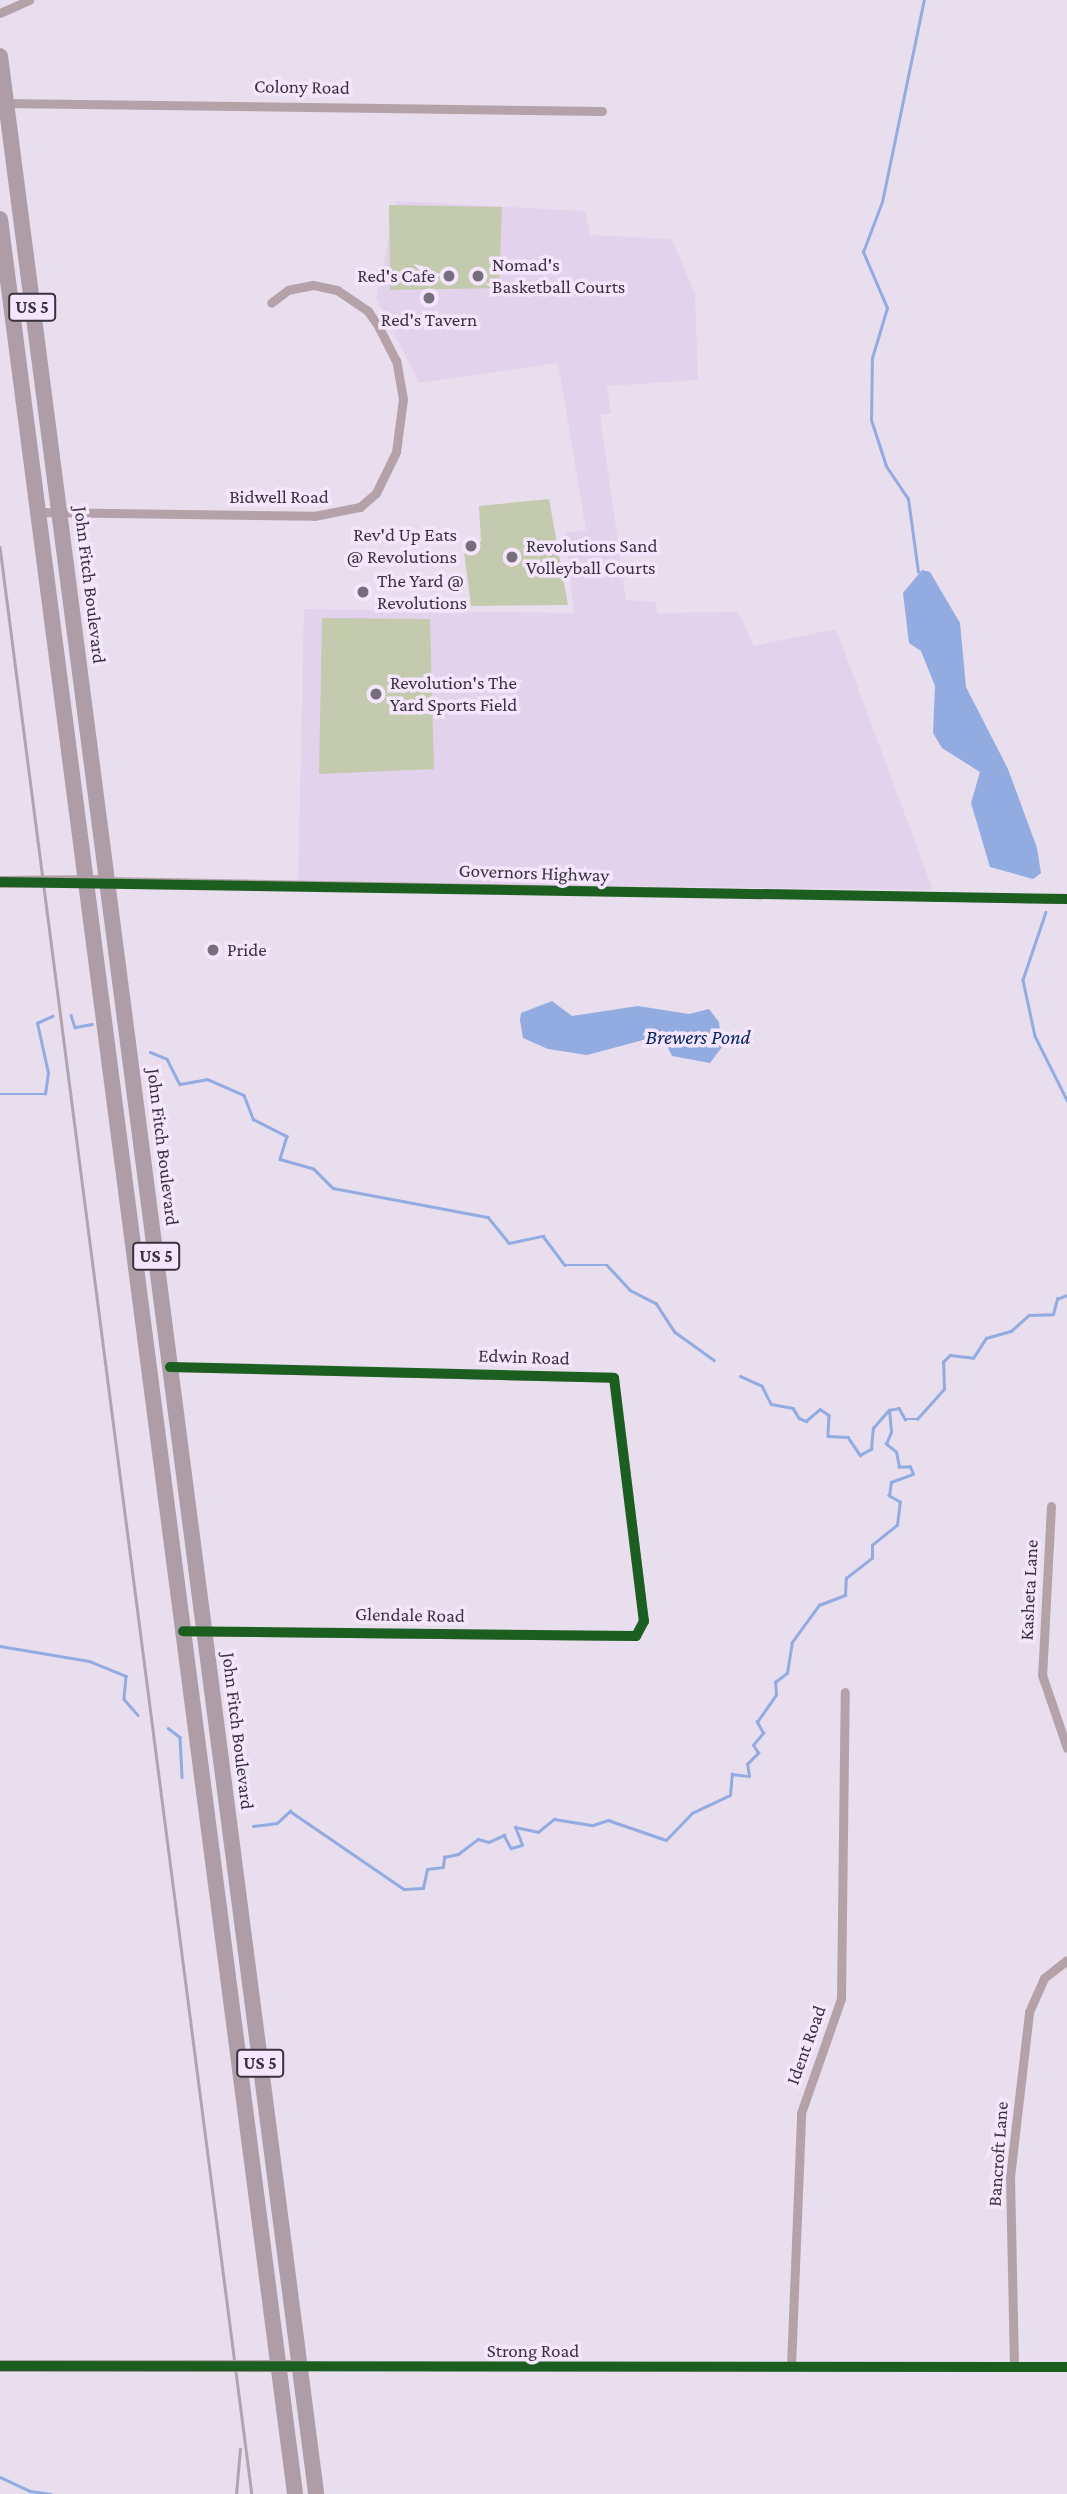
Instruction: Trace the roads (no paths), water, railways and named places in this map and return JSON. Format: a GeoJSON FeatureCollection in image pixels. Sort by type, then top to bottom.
{"type":"FeatureCollection","features":[{"type":"Feature","properties":{"kind":"highway","name":"John Fitch Boulevard"},"geometry":{"type":"LineString","coordinates":[[0,56],[3,103],[59,512],[316,2494]]}},
{"type":"Feature","properties":{"kind":"highway","name":"US 5"},"geometry":{"type":"LineString","coordinates":[[0,219],[295,2494]]}},
{"type":"Feature","properties":{"kind":"street"},"geometry":{"type":"LineString","coordinates":[[0,13],[27,0]]}},
{"type":"Feature","properties":{"kind":"street","name":"Colony Road"},"geometry":{"type":"LineString","coordinates":[[3,103],[603,111]]}},
{"type":"Feature","properties":{"kind":"street","name":"Bidwell Road"},"geometry":{"type":"LineString","coordinates":[[38,512],[314,516],[360,507],[376,493],[396,452],[404,399],[396,361],[379,327],[368,311],[337,290],[313,285],[288,290],[271,303]]}},
{"type":"Feature","properties":{"kind":"street","name":"Governors Highway"},"geometry":{"type":"LineString","coordinates":[[0,882],[107,881],[1067,899]]}},
{"type":"Feature","properties":{"kind":"street","name":"Edwin Road"},"geometry":{"type":"LineString","coordinates":[[170,1367],[614,1378],[645,1621],[636,1636]]}},
{"type":"Feature","properties":{"kind":"street","name":"Kasheta Lane"},"geometry":{"type":"LineString","coordinates":[[1051,1506],[1042,1675],[1067,1748]]}},
{"type":"Feature","properties":{"kind":"street","name":"Glendale Road"},"geometry":{"type":"LineString","coordinates":[[183,1631],[636,1636]]}},
{"type":"Feature","properties":{"kind":"street","name":"Ident Road"},"geometry":{"type":"LineString","coordinates":[[791,2367],[801,2113],[841,1999],[845,1692]]}},
{"type":"Feature","properties":{"kind":"street","name":"Bancroft Lane"},"geometry":{"type":"LineString","coordinates":[[1014,2367],[1010,2177],[1028,2012],[1044,1978],[1067,1960]]}},
{"type":"Feature","properties":{"kind":"street","name":"Strong Road"},"geometry":{"type":"LineString","coordinates":[[0,2366],[1067,2367]]}},
{"type":"Feature","properties":{"kind":"water"},"geometry":{"type":"Polygon","coordinates":[[[922,570],[930,572],[960,623],[966,687],[1008,769],[1037,848],[1041,873],[1033,879],[990,867],[971,803],[980,772],[942,748],[933,733],[935,686],[921,651],[909,643],[903,593],[922,570]]]}},
{"type":"Feature","properties":{"kind":"water","name":"Brewers Pond"},"geometry":{"type":"Polygon","coordinates":[[[552,1001],[572,1016],[638,1006],[689,1014],[709,1009],[719,1022],[722,1047],[710,1063],[672,1056],[662,1035],[587,1055],[548,1049],[523,1038],[520,1020],[521,1013],[552,1001]]]}},
{"type":"Feature","properties":{"kind":"waterway"},"geometry":{"type":"LineString","coordinates":[[918,572],[908,499],[886,466],[871,420],[872,358],[887,308],[863,252],[882,202],[924,0]]}},
{"type":"Feature","properties":{"kind":"waterway"},"geometry":{"type":"LineString","coordinates":[[1046,912],[1023,980],[1035,1036],[1067,1100]]}},
{"type":"Feature","properties":{"kind":"waterway"},"geometry":{"type":"LineString","coordinates":[[71,1015],[75,1027],[92,1024]]}},
{"type":"Feature","properties":{"kind":"waterway"},"geometry":{"type":"LineString","coordinates":[[0,1094],[45,1094],[48,1073],[37,1023],[52,1016]]}},
{"type":"Feature","properties":{"kind":"waterway"},"geometry":{"type":"LineString","coordinates":[[150,1052],[167,1059],[180,1084],[207,1079],[244,1095],[253,1119],[287,1136],[280,1159],[314,1169],[333,1188],[488,1217],[509,1243],[543,1236],[565,1265],[607,1265],[630,1290],[656,1303],[675,1332],[714,1360]]}},
{"type":"Feature","properties":{"kind":"waterway"},"geometry":{"type":"LineString","coordinates":[[889,1410],[899,1408],[905,1419],[917,1419],[944,1389],[943,1362],[950,1355],[973,1358],[986,1338],[1011,1331],[1029,1315],[1053,1314],[1057,1299],[1067,1295]]}},
{"type":"Feature","properties":{"kind":"waterway"},"geometry":{"type":"LineString","coordinates":[[740,1376],[762,1386],[771,1404],[793,1408],[799,1418],[806,1421],[820,1409],[829,1415],[828,1436],[848,1437],[860,1455],[871,1449],[873,1428],[888,1411]]}},
{"type":"Feature","properties":{"kind":"waterway"},"geometry":{"type":"LineString","coordinates":[[253,1826],[277,1823],[290,1811],[404,1889],[423,1888],[427,1869],[443,1867],[444,1857],[458,1854],[478,1839],[489,1842],[504,1835],[511,1848],[522,1845],[515,1827],[538,1832],[554,1819],[593,1825],[608,1820],[666,1840],[692,1813],[730,1795],[732,1774],[749,1776],[747,1764],[758,1753],[753,1745],[763,1733],[757,1722],[776,1695],[775,1682],[787,1673],[792,1642],[819,1605],[845,1595],[846,1578],[872,1558],[872,1545],[897,1525],[900,1502],[889,1496],[891,1482],[913,1474],[910,1467],[899,1467],[896,1452],[886,1444],[891,1432],[889,1410]]}},
{"type":"Feature","properties":{"kind":"waterway"},"geometry":{"type":"LineString","coordinates":[[0,1646],[89,1661],[126,1676],[124,1699],[138,1715]]}},
{"type":"Feature","properties":{"kind":"waterway"},"geometry":{"type":"LineString","coordinates":[[168,1728],[180,1737],[182,1777]]}},
{"type":"Feature","properties":{"kind":"waterway"},"geometry":{"type":"LineString","coordinates":[[0,2477],[30,2491],[51,2494]]}},
{"type":"Feature","properties":{"kind":"railway"},"geometry":{"type":"LineString","coordinates":[[0,547],[252,2494]]}},
{"type":"Feature","properties":{"kind":"railway"},"geometry":{"type":"LineString","coordinates":[[236,2494],[240,2449]]}},
{"type":"Feature","properties":{"kind":"place","name":"Red's Cafe"},"geometry":{"type":"Point","coordinates":[449,276]}},
{"type":"Feature","properties":{"kind":"place","name":"Nomad's Basketball Courts"},"geometry":{"type":"Point","coordinates":[478,276]}},
{"type":"Feature","properties":{"kind":"place","name":"Red's Tavern"},"geometry":{"type":"Point","coordinates":[429,298]}},
{"type":"Feature","properties":{"kind":"place","name":"Rev'd Up Eats @ Revolutions"},"geometry":{"type":"Point","coordinates":[471,546]}},
{"type":"Feature","properties":{"kind":"place","name":"Revolutions Sand Volleyball Courts"},"geometry":{"type":"Point","coordinates":[512,557]}},
{"type":"Feature","properties":{"kind":"place","name":"The Yard @ Revolutions"},"geometry":{"type":"Point","coordinates":[363,592]}},
{"type":"Feature","properties":{"kind":"place","name":"Revolution's The Yard Sports Field"},"geometry":{"type":"Point","coordinates":[376,694]}},
{"type":"Feature","properties":{"kind":"place","name":"Pride"},"geometry":{"type":"Point","coordinates":[213,950]}}]}
